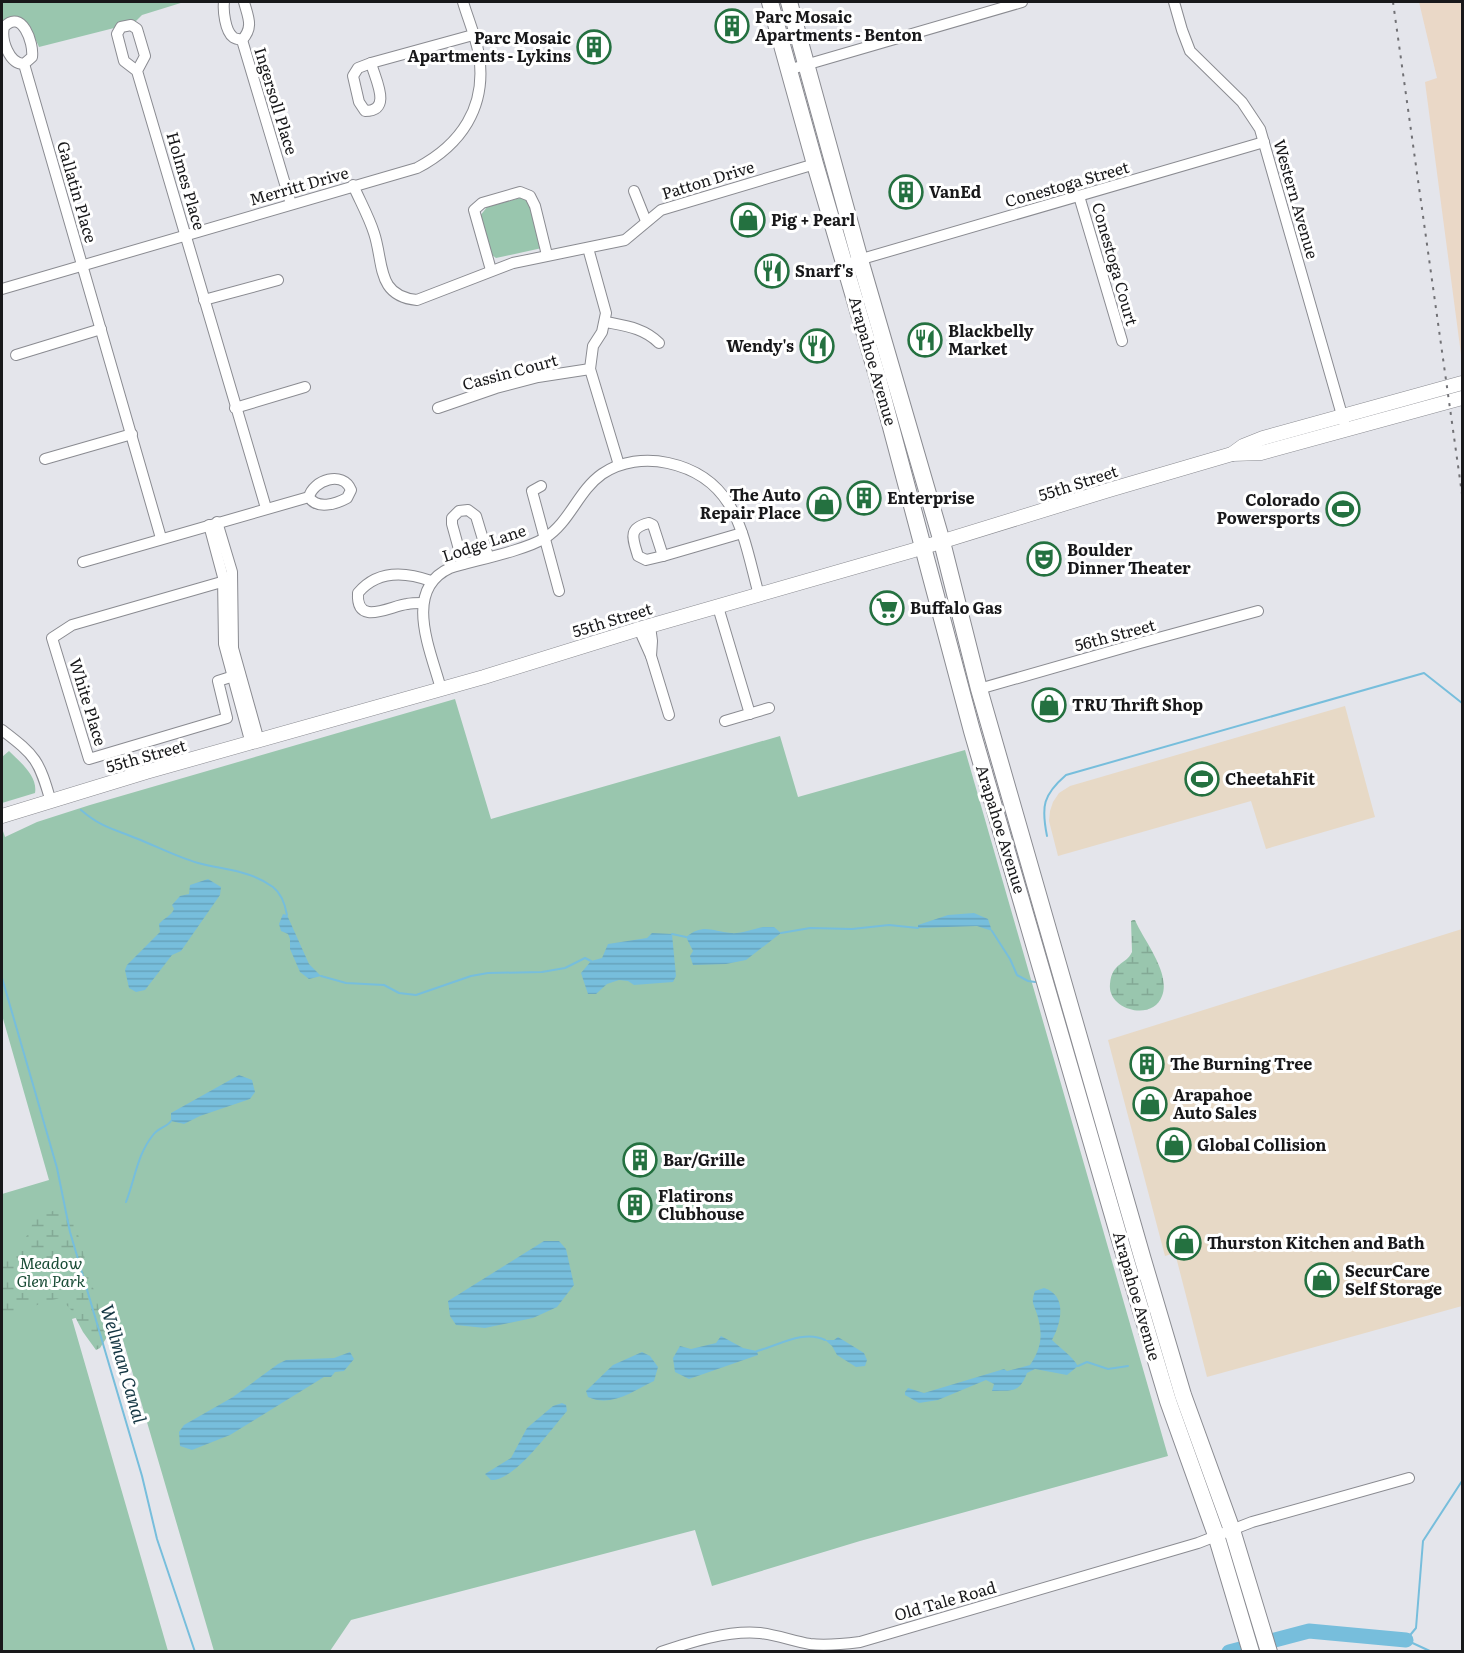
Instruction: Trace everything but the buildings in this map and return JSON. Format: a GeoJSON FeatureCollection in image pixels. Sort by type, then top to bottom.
{"type":"FeatureCollection","features":[{"type":"Feature","properties":{"kind":"main road","name":"Arapahoe Avenue"},"geometry":{"type":"LineString","coordinates":[[770,2],[815,164],[853,262],[942,542],[979,689],[1170,1354],[1224,1532],[1251,1652]]}},
{"type":"Feature","properties":{"kind":"main road","name":"Arapahoe Avenue"},"geometry":{"type":"LineString","coordinates":[[789,2],[924,548],[972,731],[1127,1264],[1168,1401],[1259,1617],[1269,1652]]}},
{"type":"Feature","properties":{"kind":"main road","name":"55th Street"},"geometry":{"type":"LineString","coordinates":[[2,816],[146,772],[441,689],[644,627],[924,548],[1232,454],[1261,453],[1462,383]]}},
{"type":"Feature","properties":{"kind":"main road","name":"55th Street"},"geometry":{"type":"LineString","coordinates":[[1344,423],[1462,398]]}},
{"type":"Feature","properties":{"kind":"street","name":"Ingersoll Place"},"geometry":{"type":"LineString","coordinates":[[224,2],[229,32],[232,37],[242,40]]}},
{"type":"Feature","properties":{"kind":"street","name":"Ingersoll Place"},"geometry":{"type":"LineString","coordinates":[[242,40],[249,33],[251,26],[244,2]]}},
{"type":"Feature","properties":{"kind":"street","name":"Merritt Drive"},"geometry":{"type":"LineString","coordinates":[[2,289],[417,168],[436,158],[452,145],[465,129],[478,95],[481,74],[479,53],[463,2]]}},
{"type":"Feature","properties":{"kind":"street"},"geometry":{"type":"LineString","coordinates":[[788,70],[1022,2]]}},
{"type":"Feature","properties":{"kind":"street","name":"Western Avenue"},"geometry":{"type":"LineString","coordinates":[[1174,2],[1190,51],[1242,102],[1255,119],[1264,142],[1344,423]]}},
{"type":"Feature","properties":{"kind":"street"},"geometry":{"type":"LineString","coordinates":[[371,63],[473,34]]}},
{"type":"Feature","properties":{"kind":"street","name":"Ingersoll Place"},"geometry":{"type":"LineString","coordinates":[[242,40],[291,204]]}},
{"type":"Feature","properties":{"kind":"street","name":"Gallatin Place"},"geometry":{"type":"LineString","coordinates":[[24,64],[161,538]]}},
{"type":"Feature","properties":{"kind":"street","name":"Holmes Place"},"geometry":{"type":"LineString","coordinates":[[137,71],[266,508]]}},
{"type":"Feature","properties":{"kind":"street","name":"Conestoga Street"},"geometry":{"type":"LineString","coordinates":[[853,262],[1264,142]]}},
{"type":"Feature","properties":{"kind":"street","name":"Patton Drive"},"geometry":{"type":"LineString","coordinates":[[353,185],[374,231],[387,286],[406,299],[417,300],[491,270],[548,255],[625,240],[661,210],[815,164]]}},
{"type":"Feature","properties":{"kind":"street"},"geometry":{"type":"LineString","coordinates":[[634,191],[646,221]]}},
{"type":"Feature","properties":{"kind":"street"},"geometry":{"type":"LineString","coordinates":[[491,270],[474,210],[482,203],[520,192],[530,196],[535,206],[548,255]]}},
{"type":"Feature","properties":{"kind":"street","name":"Conestoga Court"},"geometry":{"type":"LineString","coordinates":[[1079,196],[1122,341]]}},
{"type":"Feature","properties":{"kind":"street"},"geometry":{"type":"LineString","coordinates":[[588,248],[606,313],[606,322],[593,346],[590,369],[619,465]]}},
{"type":"Feature","properties":{"kind":"street"},"geometry":{"type":"LineString","coordinates":[[204,300],[278,280]]}},
{"type":"Feature","properties":{"kind":"street"},"geometry":{"type":"LineString","coordinates":[[606,322],[641,330],[651,335],[658,343]]}},
{"type":"Feature","properties":{"kind":"street"},"geometry":{"type":"LineString","coordinates":[[16,355],[101,329]]}},
{"type":"Feature","properties":{"kind":"street","name":"Cassin Court"},"geometry":{"type":"LineString","coordinates":[[438,408],[496,388],[590,369]]}},
{"type":"Feature","properties":{"kind":"street"},"geometry":{"type":"LineString","coordinates":[[235,408],[304,387]]}},
{"type":"Feature","properties":{"kind":"street"},"geometry":{"type":"LineString","coordinates":[[45,459],[132,434]]}},
{"type":"Feature","properties":{"kind":"street","name":"Lodge Lane"},"geometry":{"type":"LineString","coordinates":[[431,581],[406,573],[388,575],[368,583],[358,593],[360,606],[370,613],[406,604],[422,603],[431,581],[441,572],[544,538],[564,521],[588,486],[603,474],[619,465],[639,461],[660,461],[694,472],[723,493],[738,520],[759,595]]}},
{"type":"Feature","properties":{"kind":"street"},"geometry":{"type":"LineString","coordinates":[[541,486],[532,492],[559,591]]}},
{"type":"Feature","properties":{"kind":"street"},"geometry":{"type":"LineString","coordinates":[[83,562],[309,497]]}},
{"type":"Feature","properties":{"kind":"street"},"geometry":{"type":"LineString","coordinates":[[463,564],[452,524],[452,518],[459,511],[468,510],[476,516],[488,556]]}},
{"type":"Feature","properties":{"kind":"street"},"geometry":{"type":"LineString","coordinates":[[213,524],[229,560],[228,580],[236,675],[255,743]]}},
{"type":"Feature","properties":{"kind":"street"},"geometry":{"type":"LineString","coordinates":[[663,556],[742,533]]}},
{"type":"Feature","properties":{"kind":"street","name":"White Place"},"geometry":{"type":"LineString","coordinates":[[228,580],[72,626],[52,638],[89,759],[228,718],[218,681],[236,675]]}},
{"type":"Feature","properties":{"kind":"street"},"geometry":{"type":"LineString","coordinates":[[422,603],[428,640],[441,689]]}},
{"type":"Feature","properties":{"kind":"street"},"geometry":{"type":"LineString","coordinates":[[718,607],[750,714]]}},
{"type":"Feature","properties":{"kind":"street","name":"56th Street"},"geometry":{"type":"LineString","coordinates":[[979,689],[1258,611]]}},
{"type":"Feature","properties":{"kind":"street"},"geometry":{"type":"LineString","coordinates":[[644,627],[669,715]]}},
{"type":"Feature","properties":{"kind":"street"},"geometry":{"type":"LineString","coordinates":[[725,721],[770,708]]}},
{"type":"Feature","properties":{"kind":"street"},"geometry":{"type":"LineString","coordinates":[[2,730],[35,758],[40,766],[51,802]]}},
{"type":"Feature","properties":{"kind":"street","name":"Old Tale Road"},"geometry":{"type":"LineString","coordinates":[[661,1652],[716,1637],[737,1634],[759,1633],[812,1644],[839,1645],[860,1642],[1198,1543],[1252,1522],[1409,1478]]}},
{"type":"Feature","properties":{"kind":"shaded area"},"geometry":{"type":"Polygon","coordinates":[[[1419,2],[1462,2],[1462,362],[1425,82],[1437,78],[1419,2]]]}},
{"type":"Feature","properties":{"kind":"shaded area"},"geometry":{"type":"Polygon","coordinates":[[[1345,706],[1375,817],[1266,849],[1251,801],[1058,856],[1049,821],[1050,811],[1059,793],[1070,786],[1345,706]]]}},
{"type":"Feature","properties":{"kind":"shaded area"},"geometry":{"type":"Polygon","coordinates":[[[1462,929],[1462,1306],[1207,1377],[1175,1253],[1165,1256],[1108,1040],[1462,929]]]}},
{"type":"Feature","properties":{"kind":"green space"},"geometry":{"type":"Polygon","coordinates":[[[2,2],[184,2],[142,15],[134,23],[39,47],[29,25],[19,18],[2,24],[2,2]]]}},
{"type":"Feature","properties":{"kind":"green space"},"geometry":{"type":"Polygon","coordinates":[[[524,198],[530,204],[542,248],[496,258],[489,253],[480,216],[487,207],[524,198]]]}},
{"type":"Feature","properties":{"kind":"green space","name":"Meadow Glen Park"},"geometry":{"type":"Polygon","coordinates":[[[455,699],[491,819],[780,736],[798,797],[965,750],[1168,1456],[860,1541],[712,1586],[695,1530],[351,1620],[330,1651],[214,1651],[113,1306],[72,1319],[168,1651],[2,1651],[2,1194],[49,1180],[2,1015],[2,828],[5,837],[37,822],[90,805],[455,699]]]}},
{"type":"Feature","properties":{"kind":"green space"},"geometry":{"type":"Polygon","coordinates":[[[9,751],[31,775],[35,793],[2,803],[2,757],[9,751]]]}},
{"type":"Feature","properties":{"kind":"green space"},"geometry":{"type":"Polygon","coordinates":[[[1133,920],[1155,957],[1163,977],[1162,996],[1150,1009],[1132,1010],[1123,1006],[1111,993],[1110,984],[1113,972],[1132,952],[1131,921],[1133,920]]]}},
{"type":"Feature","properties":{"kind":"green space","name":"Meadow Glen Park"},"geometry":{"type":"Polygon","coordinates":[[[70,1206],[107,1337],[96,1350],[72,1311],[60,1298],[41,1303],[26,1311],[2,1314],[3,1255],[24,1239],[36,1216],[70,1206]]]}},
{"type":"Feature","properties":{"kind":"water"},"geometry":{"type":"Polygon","coordinates":[[[208,879],[221,887],[220,895],[181,951],[172,955],[145,990],[136,992],[129,988],[125,970],[127,965],[160,932],[159,924],[173,911],[172,905],[180,896],[189,894],[190,885],[208,879]]]}},
{"type":"Feature","properties":{"kind":"water"},"geometry":{"type":"Polygon","coordinates":[[[974,913],[988,919],[992,931],[977,926],[918,928],[918,925],[948,915],[974,913]]]}},
{"type":"Feature","properties":{"kind":"water"},"geometry":{"type":"Polygon","coordinates":[[[283,914],[287,915],[309,964],[321,976],[309,979],[300,972],[290,949],[288,934],[281,931],[279,924],[283,914]]]}},
{"type":"Feature","properties":{"kind":"water"},"geometry":{"type":"Polygon","coordinates":[[[774,927],[781,933],[746,960],[726,964],[693,965],[690,956],[693,951],[686,937],[692,933],[708,929],[735,933],[774,927]]]}},
{"type":"Feature","properties":{"kind":"water"},"geometry":{"type":"Polygon","coordinates":[[[652,933],[672,934],[676,976],[673,982],[634,985],[628,981],[619,980],[607,984],[596,994],[588,994],[581,973],[591,961],[602,958],[608,944],[647,938],[652,933]]]}},
{"type":"Feature","properties":{"kind":"water"},"geometry":{"type":"Polygon","coordinates":[[[239,1075],[252,1080],[255,1092],[250,1099],[200,1116],[184,1124],[171,1121],[171,1113],[239,1075]]]}},
{"type":"Feature","properties":{"kind":"water"},"geometry":{"type":"Polygon","coordinates":[[[544,1241],[559,1241],[566,1249],[574,1285],[557,1307],[533,1318],[485,1328],[456,1325],[450,1316],[448,1301],[544,1241]]]}},
{"type":"Feature","properties":{"kind":"water"},"geometry":{"type":"Polygon","coordinates":[[[1044,1288],[1057,1297],[1059,1303],[1060,1318],[1052,1340],[1078,1366],[1067,1375],[1035,1369],[1027,1373],[1021,1385],[1014,1390],[992,1391],[994,1384],[986,1380],[938,1400],[919,1403],[905,1395],[908,1388],[924,1393],[1004,1369],[1007,1371],[1030,1365],[1037,1352],[1041,1334],[1033,1298],[1035,1291],[1044,1288]]]}},
{"type":"Feature","properties":{"kind":"water"},"geometry":{"type":"Polygon","coordinates":[[[721,1336],[743,1348],[757,1351],[758,1355],[689,1379],[675,1372],[673,1358],[680,1346],[691,1349],[716,1343],[721,1336]]]}},
{"type":"Feature","properties":{"kind":"water"},"geometry":{"type":"Polygon","coordinates":[[[838,1337],[864,1353],[867,1360],[865,1366],[856,1367],[837,1355],[825,1340],[834,1340],[838,1337]]]}},
{"type":"Feature","properties":{"kind":"water"},"geometry":{"type":"Polygon","coordinates":[[[350,1352],[354,1359],[344,1371],[335,1372],[331,1377],[324,1377],[230,1435],[192,1450],[180,1446],[179,1432],[184,1425],[233,1397],[278,1364],[286,1360],[334,1358],[350,1352]]]}},
{"type":"Feature","properties":{"kind":"water"},"geometry":{"type":"Polygon","coordinates":[[[642,1352],[650,1356],[658,1367],[654,1381],[622,1397],[605,1401],[588,1397],[586,1391],[613,1365],[642,1352]]]}},
{"type":"Feature","properties":{"kind":"water"},"geometry":{"type":"Polygon","coordinates":[[[562,1403],[566,1405],[567,1411],[521,1464],[500,1478],[491,1480],[485,1474],[511,1458],[527,1428],[553,1406],[562,1403]]]}},
{"type":"Feature","properties":{"kind":"waterway"},"geometry":{"type":"LineString","coordinates":[[1047,836],[1044,809],[1048,795],[1066,775],[1424,673],[1462,703]]}},
{"type":"Feature","properties":{"kind":"waterway"},"geometry":{"type":"LineString","coordinates":[[81,810],[108,828],[183,858],[246,874],[264,881],[279,893],[287,915]]}},
{"type":"Feature","properties":{"kind":"waterway"},"geometry":{"type":"LineString","coordinates":[[781,933],[810,928],[852,929],[889,925],[918,928]]}},
{"type":"Feature","properties":{"kind":"waterway"},"geometry":{"type":"LineString","coordinates":[[992,931],[1010,959],[1017,975],[1035,982]]}},
{"type":"Feature","properties":{"kind":"waterway"},"geometry":{"type":"LineString","coordinates":[[672,934],[686,937]]}},
{"type":"Feature","properties":{"kind":"waterway"},"geometry":{"type":"LineString","coordinates":[[321,976],[346,983],[384,985],[399,993],[416,995],[471,976],[488,973],[542,972],[565,968],[585,958],[591,961]]}},
{"type":"Feature","properties":{"kind":"waterway","name":"Wellman Canal"},"geometry":{"type":"LineString","coordinates":[[2,978],[57,1168],[70,1232],[142,1476],[157,1539],[195,1652]]}},
{"type":"Feature","properties":{"kind":"waterway"},"geometry":{"type":"LineString","coordinates":[[126,1202],[140,1159],[148,1143],[155,1133],[171,1121]]}},
{"type":"Feature","properties":{"kind":"waterway"},"geometry":{"type":"LineString","coordinates":[[757,1351],[800,1337],[817,1337],[825,1340]]}},
{"type":"Feature","properties":{"kind":"waterway"},"geometry":{"type":"LineString","coordinates":[[1078,1366],[1087,1362],[1108,1369],[1128,1366]]}},
{"type":"Feature","properties":{"kind":"waterway"},"geometry":{"type":"LineString","coordinates":[[1432,1652],[1406,1640],[1416,1628],[1423,1541],[1462,1481]]}},
{"type":"Feature","properties":{"kind":"waterway"},"geometry":{"type":"LineString","coordinates":[[1229,1652],[1309,1631],[1406,1640]]}},
{"type":"Feature","properties":{"kind":"railway"},"geometry":{"type":"LineString","coordinates":[[1393,2],[1462,494]]}},
{"type":"Feature","properties":{"kind":"place","name":"Parc Mosaic Apartments - Benton"},"geometry":{"type":"Point","coordinates":[732,26]}},
{"type":"Feature","properties":{"kind":"place","name":"Parc Mosaic Apartments - Lykins"},"geometry":{"type":"Point","coordinates":[594,47]}},
{"type":"Feature","properties":{"kind":"place","name":"VanEd"},"geometry":{"type":"Point","coordinates":[906,192]}},
{"type":"Feature","properties":{"kind":"place","name":"Pig + Pearl"},"geometry":{"type":"Point","coordinates":[748,220]}},
{"type":"Feature","properties":{"kind":"place","name":"Snarf's"},"geometry":{"type":"Point","coordinates":[772,271]}},
{"type":"Feature","properties":{"kind":"place","name":"Blackbelly Market"},"geometry":{"type":"Point","coordinates":[925,340]}},
{"type":"Feature","properties":{"kind":"place","name":"Wendy's"},"geometry":{"type":"Point","coordinates":[817,346]}},
{"type":"Feature","properties":{"kind":"place","name":"Enterprise"},"geometry":{"type":"Point","coordinates":[864,498]}},
{"type":"Feature","properties":{"kind":"place","name":"The Auto Repair Place"},"geometry":{"type":"Point","coordinates":[824,504]}},
{"type":"Feature","properties":{"kind":"place","name":"Colorado Powersports"},"geometry":{"type":"Point","coordinates":[1343,509]}},
{"type":"Feature","properties":{"kind":"place","name":"Boulder Dinner Theater"},"geometry":{"type":"Point","coordinates":[1044,559]}},
{"type":"Feature","properties":{"kind":"place","name":"Buffalo Gas"},"geometry":{"type":"Point","coordinates":[887,608]}},
{"type":"Feature","properties":{"kind":"place","name":"TRU Thrift Shop"},"geometry":{"type":"Point","coordinates":[1049,705]}},
{"type":"Feature","properties":{"kind":"place","name":"CheetahFit"},"geometry":{"type":"Point","coordinates":[1202,779]}},
{"type":"Feature","properties":{"kind":"place","name":"The Burning Tree"},"geometry":{"type":"Point","coordinates":[1147,1064]}},
{"type":"Feature","properties":{"kind":"place","name":"Arapahoe Auto Sales"},"geometry":{"type":"Point","coordinates":[1150,1104]}},
{"type":"Feature","properties":{"kind":"place","name":"Global Collision"},"geometry":{"type":"Point","coordinates":[1174,1145]}},
{"type":"Feature","properties":{"kind":"place","name":"Bar/Grille"},"geometry":{"type":"Point","coordinates":[640,1160]}},
{"type":"Feature","properties":{"kind":"place","name":"Flatirons Clubhouse"},"geometry":{"type":"Point","coordinates":[635,1205]}},
{"type":"Feature","properties":{"kind":"place","name":"Thurston Kitchen and Bath"},"geometry":{"type":"Point","coordinates":[1184,1243]}},
{"type":"Feature","properties":{"kind":"place","name":"SecurCare Self Storage"},"geometry":{"type":"Point","coordinates":[1322,1280]}}]}
